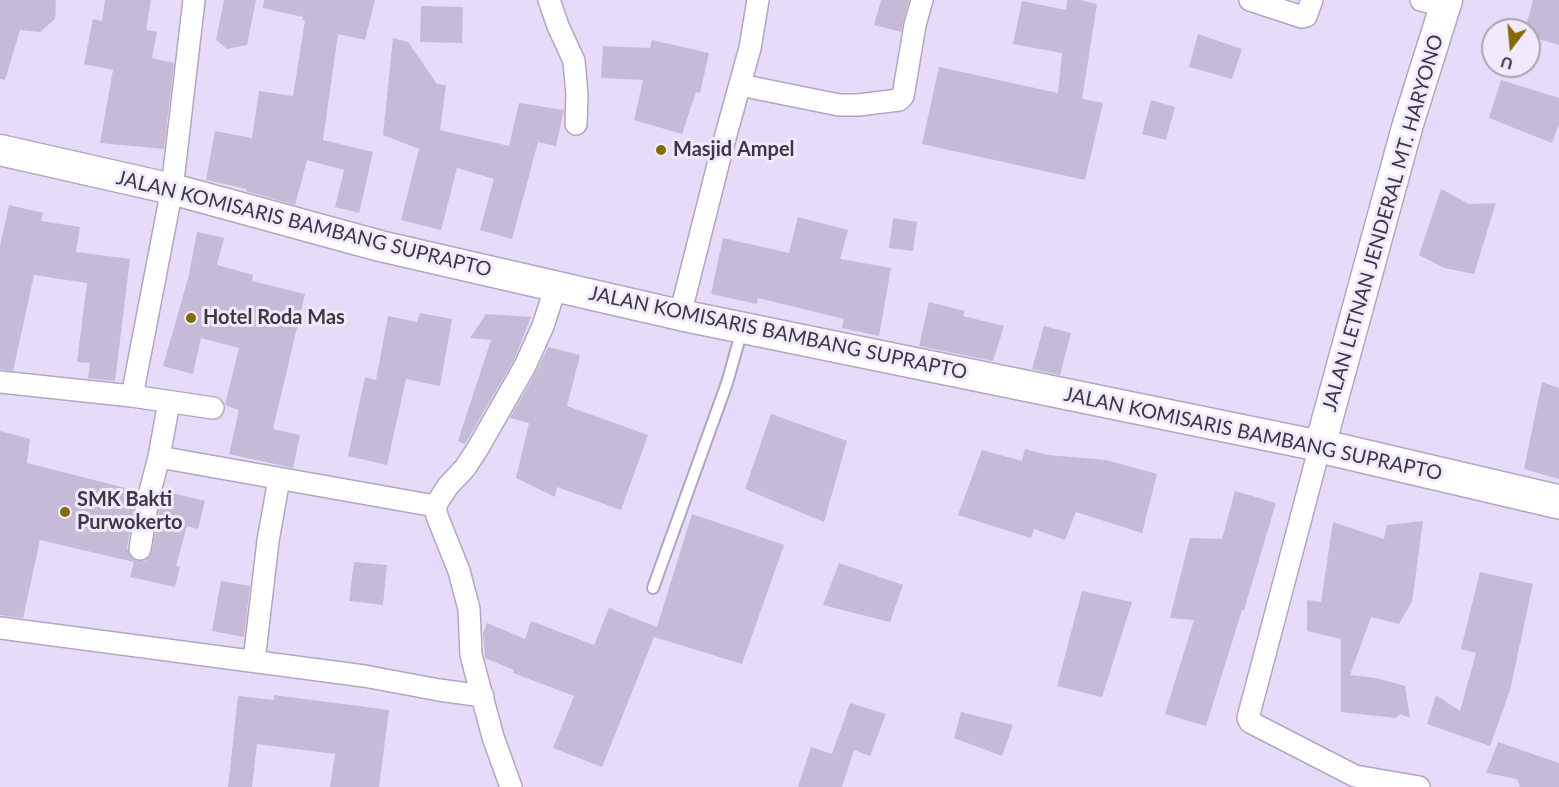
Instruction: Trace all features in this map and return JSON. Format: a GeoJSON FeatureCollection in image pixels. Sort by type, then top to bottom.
{"type":"FeatureCollection","features":[{"type":"Feature","properties":{"kind":"main road","name":"JALAN LETNAN JENDERAL MT. HARYONO"},"geometry":{"type":"LineString","coordinates":[[1320,446],[1408,124],[1437,2]]}},
{"type":"Feature","properties":{"kind":"main road","name":"JALAN KOMISARIS BAMBANG SUPRAPTO"},"geometry":{"type":"LineString","coordinates":[[0,150],[172,189],[380,246],[680,315],[1320,446],[1559,502]]}},
{"type":"Feature","properties":{"kind":"street"},"geometry":{"type":"LineString","coordinates":[[132,396],[172,189],[194,0]]}},
{"type":"Feature","properties":{"kind":"street"},"geometry":{"type":"LineString","coordinates":[[549,0],[574,61],[577,77],[576,124]]}},
{"type":"Feature","properties":{"kind":"street"},"geometry":{"type":"LineString","coordinates":[[680,315],[750,48],[758,0]]}},
{"type":"Feature","properties":{"kind":"street"},"geometry":{"type":"LineString","coordinates":[[740,85],[839,105],[899,100],[903,96],[915,25],[922,0]]}},
{"type":"Feature","properties":{"kind":"street"},"geometry":{"type":"LineString","coordinates":[[1250,0],[1302,17],[1306,16],[1312,0]]}},
{"type":"Feature","properties":{"kind":"street"},"geometry":{"type":"LineString","coordinates":[[511,787],[493,737],[471,655],[469,609],[459,571],[436,516],[435,506],[478,448],[525,366],[543,326],[556,285]]}},
{"type":"Feature","properties":{"kind":"street"},"geometry":{"type":"LineString","coordinates":[[0,382],[132,396],[213,408]]}},
{"type":"Feature","properties":{"kind":"street"},"geometry":{"type":"LineString","coordinates":[[141,549],[148,499],[159,457],[169,402]]}},
{"type":"Feature","properties":{"kind":"street"},"geometry":{"type":"LineString","coordinates":[[1320,446],[1248,718],[1250,722],[1355,781],[1419,787]]}},
{"type":"Feature","properties":{"kind":"street"},"geometry":{"type":"LineString","coordinates":[[159,457],[435,506]]}},
{"type":"Feature","properties":{"kind":"street"},"geometry":{"type":"LineString","coordinates":[[254,661],[268,541],[279,479]]}},
{"type":"Feature","properties":{"kind":"street"},"geometry":{"type":"LineString","coordinates":[[0,628],[364,676],[483,696]]}},
{"type":"Feature","properties":{"kind":"lane"},"geometry":{"type":"LineString","coordinates":[[653,588],[727,383],[743,327]]}},
{"type":"Feature","properties":{"kind":"building"},"geometry":{"type":"Polygon","coordinates":[[[0,0],[56,0],[55,19],[40,32],[20,30],[5,80],[0,79],[0,0]]]}},
{"type":"Feature","properties":{"kind":"building"},"geometry":{"type":"Polygon","coordinates":[[[105,0],[151,0],[146,30],[157,32],[152,58],[174,63],[164,149],[100,143],[113,70],[84,64],[93,19],[102,21],[105,0]]]}},
{"type":"Feature","properties":{"kind":"building"},"geometry":{"type":"Polygon","coordinates":[[[224,0],[256,0],[247,45],[227,49],[216,40],[224,0]]]}},
{"type":"Feature","properties":{"kind":"building"},"geometry":{"type":"Polygon","coordinates":[[[264,0],[375,0],[365,40],[338,34],[323,140],[373,152],[359,213],[335,207],[344,170],[307,160],[295,205],[246,191],[247,189],[206,180],[215,131],[252,138],[259,91],[293,96],[305,20],[302,20],[303,17],[263,8],[264,0]]]}},
{"type":"Feature","properties":{"kind":"building"},"geometry":{"type":"Polygon","coordinates":[[[881,0],[909,0],[901,32],[874,25],[881,0]]]}},
{"type":"Feature","properties":{"kind":"building"},"geometry":{"type":"Polygon","coordinates":[[[1067,0],[1097,4],[1082,99],[1103,103],[1085,180],[922,144],[939,67],[1058,93],[1062,53],[1013,44],[1022,1],[1066,10],[1067,0]]]}},
{"type":"Feature","properties":{"kind":"building"},"geometry":{"type":"Polygon","coordinates":[[[1533,0],[1559,0],[1559,45],[1541,40],[1541,18],[1528,18],[1533,0]]]}},
{"type":"Feature","properties":{"kind":"building"},"geometry":{"type":"Polygon","coordinates":[[[421,6],[463,7],[462,43],[420,42],[421,6]]]}},
{"type":"Feature","properties":{"kind":"building"},"geometry":{"type":"Polygon","coordinates":[[[1198,34],[1242,49],[1232,79],[1189,67],[1198,34]]]}},
{"type":"Feature","properties":{"kind":"building"},"geometry":{"type":"Polygon","coordinates":[[[393,38],[408,42],[437,84],[446,85],[440,130],[509,146],[519,103],[564,110],[556,146],[538,142],[512,239],[480,230],[494,179],[457,168],[441,230],[401,220],[419,149],[383,135],[393,38]]]}},
{"type":"Feature","properties":{"kind":"building"},"geometry":{"type":"Polygon","coordinates":[[[652,40],[709,53],[700,93],[696,92],[682,134],[634,120],[643,80],[601,78],[603,46],[650,48],[652,40]]]}},
{"type":"Feature","properties":{"kind":"building"},"geometry":{"type":"Polygon","coordinates":[[[1501,80],[1559,98],[1559,124],[1552,143],[1489,118],[1501,80]]]}},
{"type":"Feature","properties":{"kind":"building"},"geometry":{"type":"Polygon","coordinates":[[[1151,100],[1175,107],[1166,140],[1142,134],[1151,100]]]}},
{"type":"Feature","properties":{"kind":"building"},"geometry":{"type":"Polygon","coordinates":[[[1441,189],[1469,204],[1496,203],[1474,274],[1444,268],[1419,255],[1441,189]]]}},
{"type":"Feature","properties":{"kind":"building"},"geometry":{"type":"Polygon","coordinates":[[[9,205],[43,213],[41,221],[80,227],[76,252],[130,259],[115,381],[88,378],[90,363],[77,362],[87,283],[34,275],[13,371],[0,369],[0,246],[9,205]]]}},
{"type":"Feature","properties":{"kind":"building"},"geometry":{"type":"Polygon","coordinates":[[[798,217],[848,230],[840,259],[891,268],[879,336],[842,328],[844,319],[758,298],[757,304],[711,294],[723,238],[789,253],[798,217]]]}},
{"type":"Feature","properties":{"kind":"building"},"geometry":{"type":"Polygon","coordinates":[[[893,218],[917,222],[913,251],[889,248],[893,218]]]}},
{"type":"Feature","properties":{"kind":"building"},"geometry":{"type":"Polygon","coordinates":[[[197,232],[224,238],[217,265],[253,275],[252,281],[305,294],[273,429],[300,435],[293,468],[229,454],[239,410],[225,405],[239,348],[201,338],[193,374],[163,366],[189,275],[197,232]]]}},
{"type":"Feature","properties":{"kind":"building"},"geometry":{"type":"Polygon","coordinates":[[[929,302],[965,311],[963,316],[1004,326],[993,361],[919,346],[929,302]]]}},
{"type":"Feature","properties":{"kind":"building"},"geometry":{"type":"Polygon","coordinates":[[[420,313],[452,319],[440,386],[406,379],[387,465],[348,456],[365,377],[376,380],[388,316],[417,322],[420,313]]]}},
{"type":"Feature","properties":{"kind":"building"},"geometry":{"type":"Polygon","coordinates":[[[486,314],[531,317],[514,360],[465,444],[458,441],[491,340],[470,338],[486,314]]]}},
{"type":"Feature","properties":{"kind":"building"},"geometry":{"type":"Polygon","coordinates":[[[1044,326],[1071,333],[1060,375],[1032,369],[1044,326]]]}},
{"type":"Feature","properties":{"kind":"building"},"geometry":{"type":"Polygon","coordinates":[[[548,347],[580,355],[567,406],[648,435],[621,510],[557,487],[555,497],[516,478],[529,423],[510,418],[548,347]]]}},
{"type":"Feature","properties":{"kind":"building"},"geometry":{"type":"Polygon","coordinates":[[[1542,382],[1559,388],[1559,479],[1524,469],[1542,382]]]}},
{"type":"Feature","properties":{"kind":"building"},"geometry":{"type":"Polygon","coordinates":[[[771,414],[847,441],[824,522],[745,489],[771,414]]]}},
{"type":"Feature","properties":{"kind":"building","name":"SMK Bakti Purwokerto"},"geometry":{"type":"Polygon","coordinates":[[[0,431],[30,439],[27,463],[137,491],[127,548],[132,558],[137,561],[145,561],[152,552],[160,502],[164,491],[205,501],[198,529],[187,526],[176,566],[180,567],[175,587],[130,577],[134,562],[40,540],[23,618],[0,615],[0,431]]]}},
{"type":"Feature","properties":{"kind":"building"},"geometry":{"type":"Polygon","coordinates":[[[1025,449],[1048,455],[1106,460],[1157,474],[1142,533],[1076,512],[1065,540],[1034,529],[1031,538],[958,515],[982,450],[1022,461],[1025,449]]]}},
{"type":"Feature","properties":{"kind":"building"},"geometry":{"type":"Polygon","coordinates":[[[1235,491],[1276,503],[1206,726],[1165,714],[1194,620],[1170,618],[1190,538],[1222,539],[1235,491]]]}},
{"type":"Feature","properties":{"kind":"building"},"geometry":{"type":"Polygon","coordinates":[[[692,514],[784,545],[742,664],[654,637],[602,767],[553,748],[574,696],[513,673],[514,670],[485,658],[483,633],[487,623],[525,639],[531,621],[594,645],[609,608],[657,627],[692,514]]]}},
{"type":"Feature","properties":{"kind":"building"},"geometry":{"type":"Polygon","coordinates":[[[1423,521],[1412,602],[1399,624],[1371,617],[1350,675],[1376,678],[1405,686],[1410,718],[1400,714],[1396,718],[1341,712],[1341,639],[1307,631],[1307,600],[1321,602],[1333,522],[1384,539],[1387,525],[1423,521]]]}},
{"type":"Feature","properties":{"kind":"building"},"geometry":{"type":"Polygon","coordinates":[[[354,562],[387,565],[383,605],[349,601],[354,562]]]}},
{"type":"Feature","properties":{"kind":"building"},"geometry":{"type":"Polygon","coordinates":[[[839,563],[903,585],[890,622],[823,605],[839,563]]]}},
{"type":"Feature","properties":{"kind":"building"},"geometry":{"type":"Polygon","coordinates":[[[1480,572],[1533,584],[1510,690],[1490,746],[1427,724],[1436,695],[1460,711],[1476,653],[1461,649],[1480,572]]]}},
{"type":"Feature","properties":{"kind":"building"},"geometry":{"type":"Polygon","coordinates":[[[221,581],[250,586],[244,637],[212,631],[221,581]]]}},
{"type":"Feature","properties":{"kind":"building"},"geometry":{"type":"Polygon","coordinates":[[[1082,591],[1132,602],[1102,697],[1057,686],[1082,591]]]}},
{"type":"Feature","properties":{"kind":"building"},"geometry":{"type":"Polygon","coordinates":[[[274,695],[389,710],[379,787],[330,787],[335,754],[257,744],[252,787],[228,787],[238,696],[274,700],[274,695]]]}},
{"type":"Feature","properties":{"kind":"building"},"geometry":{"type":"Polygon","coordinates":[[[850,703],[886,714],[870,756],[854,750],[842,787],[798,787],[811,747],[832,754],[850,703]]]}},
{"type":"Feature","properties":{"kind":"building"},"geometry":{"type":"Polygon","coordinates":[[[961,712],[1013,725],[1002,756],[954,738],[961,712]]]}},
{"type":"Feature","properties":{"kind":"building"},"geometry":{"type":"Polygon","coordinates":[[[1498,742],[1559,763],[1559,787],[1520,787],[1517,779],[1486,773],[1498,742]]]}},
{"type":"Feature","properties":{"kind":"place","name":"Masjid Ampel"},"geometry":{"type":"Point","coordinates":[661,150]}},
{"type":"Feature","properties":{"kind":"place","name":"Hotel Roda Mas"},"geometry":{"type":"Point","coordinates":[191,318]}},
{"type":"Feature","properties":{"kind":"place","name":"SMK Bakti Purwokerto"},"geometry":{"type":"Point","coordinates":[65,512]}}]}
